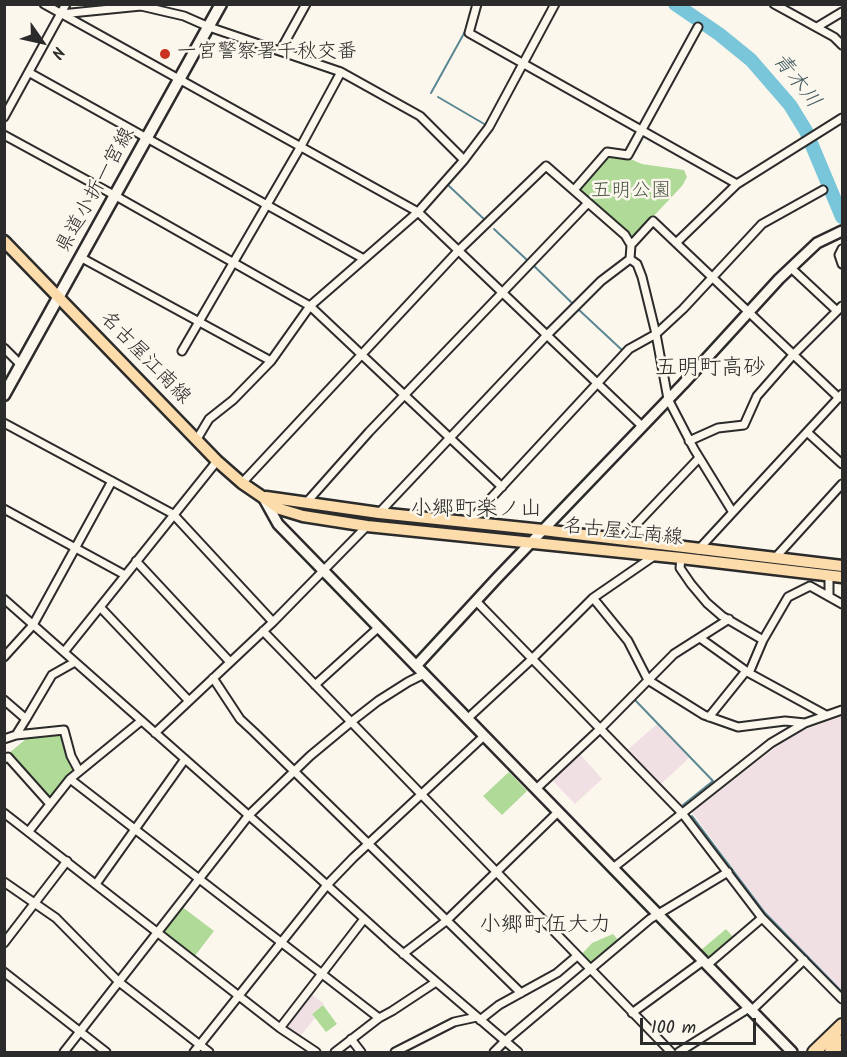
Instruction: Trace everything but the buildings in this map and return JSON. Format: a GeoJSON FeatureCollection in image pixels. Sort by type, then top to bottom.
{"type":"FeatureCollection","features":[{"type":"Feature","properties":{"kind":"highway"},"geometry":{"type":"LineString","coordinates":[[814,1053],[843,1025]]}},
{"type":"Feature","properties":{"kind":"highway"},"geometry":{"type":"LineString","coordinates":[[831,1053],[843,1041]]}},
{"type":"Feature","properties":{"kind":"main road","name":"県道小折一宮線"},"geometry":{"type":"LineString","coordinates":[[4,395],[221,4]]}},
{"type":"Feature","properties":{"kind":"main road","name":"名古屋江南線"},"geometry":{"type":"LineString","coordinates":[[4,241],[217,461],[242,483],[280,509],[303,516],[367,526],[843,577]]}},
{"type":"Feature","properties":{"kind":"main road","name":"名古屋江南線"},"geometry":{"type":"LineString","coordinates":[[262,496],[379,513],[843,566]]}},
{"type":"Feature","properties":{"kind":"street"},"geometry":{"type":"LineString","coordinates":[[44,4],[418,212],[642,426]]}},
{"type":"Feature","properties":{"kind":"street"},"geometry":{"type":"LineString","coordinates":[[4,117],[66,4]]}},
{"type":"Feature","properties":{"kind":"street"},"geometry":{"type":"LineString","coordinates":[[280,51],[306,4]]}},
{"type":"Feature","properties":{"kind":"street"},"geometry":{"type":"LineString","coordinates":[[477,4],[470,33],[737,184]]}},
{"type":"Feature","properties":{"kind":"street"},"geometry":{"type":"LineString","coordinates":[[197,439],[209,419],[233,400],[272,362],[310,306],[418,212],[464,160],[489,127],[555,4]]}},
{"type":"Feature","properties":{"kind":"street"},"geometry":{"type":"LineString","coordinates":[[774,4],[834,37],[843,45]]}},
{"type":"Feature","properties":{"kind":"street"},"geometry":{"type":"LineString","coordinates":[[61,14],[141,6],[184,16],[209,27],[342,72],[420,116],[464,160]]}},
{"type":"Feature","properties":{"kind":"street"},"geometry":{"type":"LineString","coordinates":[[817,27],[843,12]]}},
{"type":"Feature","properties":{"kind":"street"},"geometry":{"type":"LineString","coordinates":[[574,190],[607,152],[628,155],[698,27]]}},
{"type":"Feature","properties":{"kind":"street"},"geometry":{"type":"LineString","coordinates":[[183,351],[342,72]]}},
{"type":"Feature","properties":{"kind":"street"},"geometry":{"type":"LineString","coordinates":[[30,73],[364,259]]}},
{"type":"Feature","properties":{"kind":"street"},"geometry":{"type":"LineString","coordinates":[[676,243],[737,184],[843,118]]}},
{"type":"Feature","properties":{"kind":"street"},"geometry":{"type":"LineString","coordinates":[[4,135],[310,306],[502,487]]}},
{"type":"Feature","properties":{"kind":"street"},"geometry":{"type":"LineString","coordinates":[[242,483],[458,251],[546,166],[625,235],[631,245],[630,259],[601,281],[547,335],[379,513]]}},
{"type":"Feature","properties":{"kind":"street"},"geometry":{"type":"LineString","coordinates":[[470,522],[629,349],[656,334],[762,224],[823,190]]}},
{"type":"Feature","properties":{"kind":"street"},"geometry":{"type":"LineString","coordinates":[[306,503],[405,394],[588,203]]}},
{"type":"Feature","properties":{"kind":"street"},"geometry":{"type":"LineString","coordinates":[[631,245],[653,221],[793,355],[841,396],[698,550]]}},
{"type":"Feature","properties":{"kind":"street"},"geometry":{"type":"LineString","coordinates":[[416,666],[748,311],[817,243],[840,232]]}},
{"type":"Feature","properties":{"kind":"street"},"geometry":{"type":"LineString","coordinates":[[843,249],[839,255],[843,264]]}},
{"type":"Feature","properties":{"kind":"street"},"geometry":{"type":"LineString","coordinates":[[80,257],[272,362]]}},
{"type":"Feature","properties":{"kind":"street"},"geometry":{"type":"LineString","coordinates":[[630,259],[637,264],[656,334],[668,399],[689,441],[732,511]]}},
{"type":"Feature","properties":{"kind":"street"},"geometry":{"type":"LineString","coordinates":[[689,441],[718,428],[744,425],[757,396],[793,355],[840,309],[791,268]]}},
{"type":"Feature","properties":{"kind":"street"},"geometry":{"type":"LineString","coordinates":[[4,348],[21,365]]}},
{"type":"Feature","properties":{"kind":"street"},"geometry":{"type":"LineString","coordinates":[[4,423],[173,514],[273,622]]}},
{"type":"Feature","properties":{"kind":"street"},"geometry":{"type":"LineString","coordinates":[[807,432],[843,464]]}},
{"type":"Feature","properties":{"kind":"street"},"geometry":{"type":"LineString","coordinates":[[626,541],[626,535],[699,458]]}},
{"type":"Feature","properties":{"kind":"street"},"geometry":{"type":"LineString","coordinates":[[64,652],[217,461]]}},
{"type":"Feature","properties":{"kind":"street"},"geometry":{"type":"LineString","coordinates":[[4,657],[33,625],[112,481]]}},
{"type":"Feature","properties":{"kind":"street"},"geometry":{"type":"LineString","coordinates":[[775,558],[843,484]]}},
{"type":"Feature","properties":{"kind":"street"},"geometry":{"type":"LineString","coordinates":[[262,496],[278,524],[792,1053]]}},
{"type":"Feature","properties":{"kind":"street"},"geometry":{"type":"LineString","coordinates":[[4,509],[125,575]]}},
{"type":"Feature","properties":{"kind":"street"},"geometry":{"type":"LineString","coordinates":[[155,733],[273,622],[367,526]]}},
{"type":"Feature","properties":{"kind":"street"},"geometry":{"type":"LineString","coordinates":[[467,719],[593,598],[654,556]]}},
{"type":"Feature","properties":{"kind":"street"},"geometry":{"type":"LineString","coordinates":[[681,558],[680,567],[707,603],[763,640]]}},
{"type":"Feature","properties":{"kind":"street"},"geometry":{"type":"LineString","coordinates":[[136,561],[230,662]]}},
{"type":"Feature","properties":{"kind":"street"},"geometry":{"type":"LineString","coordinates":[[829,575],[829,596]]}},
{"type":"Feature","properties":{"kind":"street"},"geometry":{"type":"LineString","coordinates":[[709,717],[747,672],[788,597],[810,586],[843,604]]}},
{"type":"Feature","properties":{"kind":"street"},"geometry":{"type":"LineString","coordinates":[[593,598],[628,641],[648,680],[709,717],[738,727],[784,721],[805,723]]}},
{"type":"Feature","properties":{"kind":"street"},"geometry":{"type":"LineString","coordinates":[[4,599],[403,954],[518,1053]]}},
{"type":"Feature","properties":{"kind":"street"},"geometry":{"type":"LineString","coordinates":[[476,602],[682,813],[762,918],[843,999]]}},
{"type":"Feature","properties":{"kind":"street"},"geometry":{"type":"LineString","coordinates":[[99,607],[189,701]]}},
{"type":"Feature","properties":{"kind":"street"},"geometry":{"type":"LineString","coordinates":[[536,789],[600,729],[674,654],[729,619]]}},
{"type":"Feature","properties":{"kind":"street"},"geometry":{"type":"LineString","coordinates":[[315,685],[379,627]]}},
{"type":"Feature","properties":{"kind":"street"},"geometry":{"type":"LineString","coordinates":[[263,631],[670,1053]]}},
{"type":"Feature","properties":{"kind":"street"},"geometry":{"type":"LineString","coordinates":[[700,638],[747,672],[826,715]]}},
{"type":"Feature","properties":{"kind":"street"},"geometry":{"type":"LineString","coordinates":[[16,735],[52,675],[75,662]]}},
{"type":"Feature","properties":{"kind":"street"},"geometry":{"type":"LineString","coordinates":[[64,1053],[249,815],[294,771],[351,722],[378,701],[424,674]]}},
{"type":"Feature","properties":{"kind":"street"},"geometry":{"type":"LineString","coordinates":[[213,678],[240,718],[521,993]]}},
{"type":"Feature","properties":{"kind":"street"},"geometry":{"type":"LineString","coordinates":[[4,700],[26,719]]}},
{"type":"Feature","properties":{"kind":"street"},"geometry":{"type":"LineString","coordinates":[[613,868],[771,742],[805,723],[843,710]]}},
{"type":"Feature","properties":{"kind":"street"},"geometry":{"type":"LineString","coordinates":[[29,831],[70,778],[141,721]]}},
{"type":"Feature","properties":{"kind":"street"},"geometry":{"type":"LineString","coordinates":[[4,739],[16,735],[64,730],[71,756],[79,771]]}},
{"type":"Feature","properties":{"kind":"street"},"geometry":{"type":"LineString","coordinates":[[194,1053],[327,885],[484,736]]}},
{"type":"Feature","properties":{"kind":"street"},"geometry":{"type":"LineString","coordinates":[[4,759],[8,757],[50,804]]}},
{"type":"Feature","properties":{"kind":"street"},"geometry":{"type":"LineString","coordinates":[[96,884],[185,759]]}},
{"type":"Feature","properties":{"kind":"street"},"geometry":{"type":"LineString","coordinates":[[70,778],[379,1018]]}},
{"type":"Feature","properties":{"kind":"street"},"geometry":{"type":"LineString","coordinates":[[403,954],[446,921],[558,812]]}},
{"type":"Feature","properties":{"kind":"street"},"geometry":{"type":"LineString","coordinates":[[4,813],[280,1028],[316,1053]]}},
{"type":"Feature","properties":{"kind":"street"},"geometry":{"type":"LineString","coordinates":[[4,943],[67,861]]}},
{"type":"Feature","properties":{"kind":"street"},"geometry":{"type":"LineString","coordinates":[[494,1053],[505,1041],[657,914],[728,872]]}},
{"type":"Feature","properties":{"kind":"street"},"geometry":{"type":"LineString","coordinates":[[4,882],[56,918],[119,982],[209,1053]]}},
{"type":"Feature","properties":{"kind":"street"},"geometry":{"type":"LineString","coordinates":[[632,1013],[705,963],[762,918]]}},
{"type":"Feature","properties":{"kind":"street"},"geometry":{"type":"LineString","coordinates":[[280,1028],[364,919]]}},
{"type":"Feature","properties":{"kind":"street"},"geometry":{"type":"LineString","coordinates":[[395,1052],[454,1022],[478,1019],[556,973],[577,956]]}},
{"type":"Feature","properties":{"kind":"street"},"geometry":{"type":"LineString","coordinates":[[679,1053],[750,1009],[804,960]]}},
{"type":"Feature","properties":{"kind":"street"},"geometry":{"type":"LineString","coordinates":[[4,972],[106,1053]]}},
{"type":"Feature","properties":{"kind":"street"},"geometry":{"type":"LineString","coordinates":[[335,1053],[379,1018],[436,982]]}},
{"type":"Feature","properties":{"kind":"street"},"geometry":{"type":"LineString","coordinates":[[351,1039],[361,1053]]}},
{"type":"Feature","properties":{"kind":"shaded area"},"geometry":{"type":"Polygon","coordinates":[[[842,716],[842,991],[765,913],[692,812],[793,734],[842,716]]]}},
{"type":"Feature","properties":{"kind":"shaded area"},"geometry":{"type":"Polygon","coordinates":[[[657,724],[689,758],[659,786],[626,751],[657,724]]]}},
{"type":"Feature","properties":{"kind":"shaded area"},"geometry":{"type":"Polygon","coordinates":[[[580,754],[602,779],[575,804],[552,780],[580,754]]]}},
{"type":"Feature","properties":{"kind":"shaded area"},"geometry":{"type":"Polygon","coordinates":[[[310,993],[324,1004],[312,1013],[315,1018],[299,1038],[285,1028],[285,1025],[310,993]]]}},
{"type":"Feature","properties":{"kind":"green space","name":"五明公園"},"geometry":{"type":"Polygon","coordinates":[[[609,157],[628,158],[642,164],[684,170],[687,177],[682,186],[634,237],[580,190],[609,157]]]}},
{"type":"Feature","properties":{"kind":"green space"},"geometry":{"type":"Polygon","coordinates":[[[60,734],[63,736],[74,767],[49,801],[8,754],[27,738],[60,734]]]}},
{"type":"Feature","properties":{"kind":"green space"},"geometry":{"type":"Polygon","coordinates":[[[509,772],[527,791],[502,815],[483,796],[509,772]]]}},
{"type":"Feature","properties":{"kind":"green space"},"geometry":{"type":"Polygon","coordinates":[[[181,906],[214,931],[194,957],[164,933],[163,929],[181,906]]]}},
{"type":"Feature","properties":{"kind":"green space"},"geometry":{"type":"Polygon","coordinates":[[[726,929],[734,938],[713,956],[707,956],[701,950],[726,929]]]}},
{"type":"Feature","properties":{"kind":"green space"},"geometry":{"type":"Polygon","coordinates":[[[613,934],[620,942],[592,966],[580,956],[592,943],[613,934]]]}},
{"type":"Feature","properties":{"kind":"green space"},"geometry":{"type":"Polygon","coordinates":[[[323,1005],[337,1024],[326,1032],[312,1014],[323,1005]]]}},
{"type":"Feature","properties":{"kind":"waterway","name":"青木川"},"geometry":{"type":"LineString","coordinates":[[675,4],[719,34],[751,60],[790,105],[806,131],[842,217]]}},
{"type":"Feature","properties":{"kind":"waterway"},"geometry":{"type":"LineString","coordinates":[[431,93],[467,28]]}},
{"type":"Feature","properties":{"kind":"waterway"},"geometry":{"type":"LineString","coordinates":[[438,97],[486,125]]}},
{"type":"Feature","properties":{"kind":"waterway"},"geometry":{"type":"LineString","coordinates":[[472,155],[490,132]]}},
{"type":"Feature","properties":{"kind":"waterway"},"geometry":{"type":"LineString","coordinates":[[464,165],[448,185],[486,221]]}},
{"type":"Feature","properties":{"kind":"waterway"},"geometry":{"type":"LineString","coordinates":[[494,229],[527,260]]}},
{"type":"Feature","properties":{"kind":"waterway"},"geometry":{"type":"LineString","coordinates":[[532,264],[572,303]]}},
{"type":"Feature","properties":{"kind":"waterway"},"geometry":{"type":"LineString","coordinates":[[578,309],[622,352]]}},
{"type":"Feature","properties":{"kind":"waterway"},"geometry":{"type":"LineString","coordinates":[[635,700],[713,781],[683,805]]}},
{"type":"Feature","properties":{"kind":"waterway"},"geometry":{"type":"LineString","coordinates":[[692,816],[765,913],[842,992]]}},
{"type":"Feature","properties":{"kind":"place","name":"一宮警察署千秋交番"},"geometry":{"type":"Point","coordinates":[165,54]}},
{"type":"Feature","properties":{"kind":"district","name":"五明町高砂"},"geometry":{"type":"Point","coordinates":[710,370]}},
{"type":"Feature","properties":{"kind":"district","name":"小郷町楽ノ山"},"geometry":{"type":"Point","coordinates":[476,511]}},
{"type":"Feature","properties":{"kind":"district","name":"小郷町伍大力"},"geometry":{"type":"Point","coordinates":[545,927]}}]}
